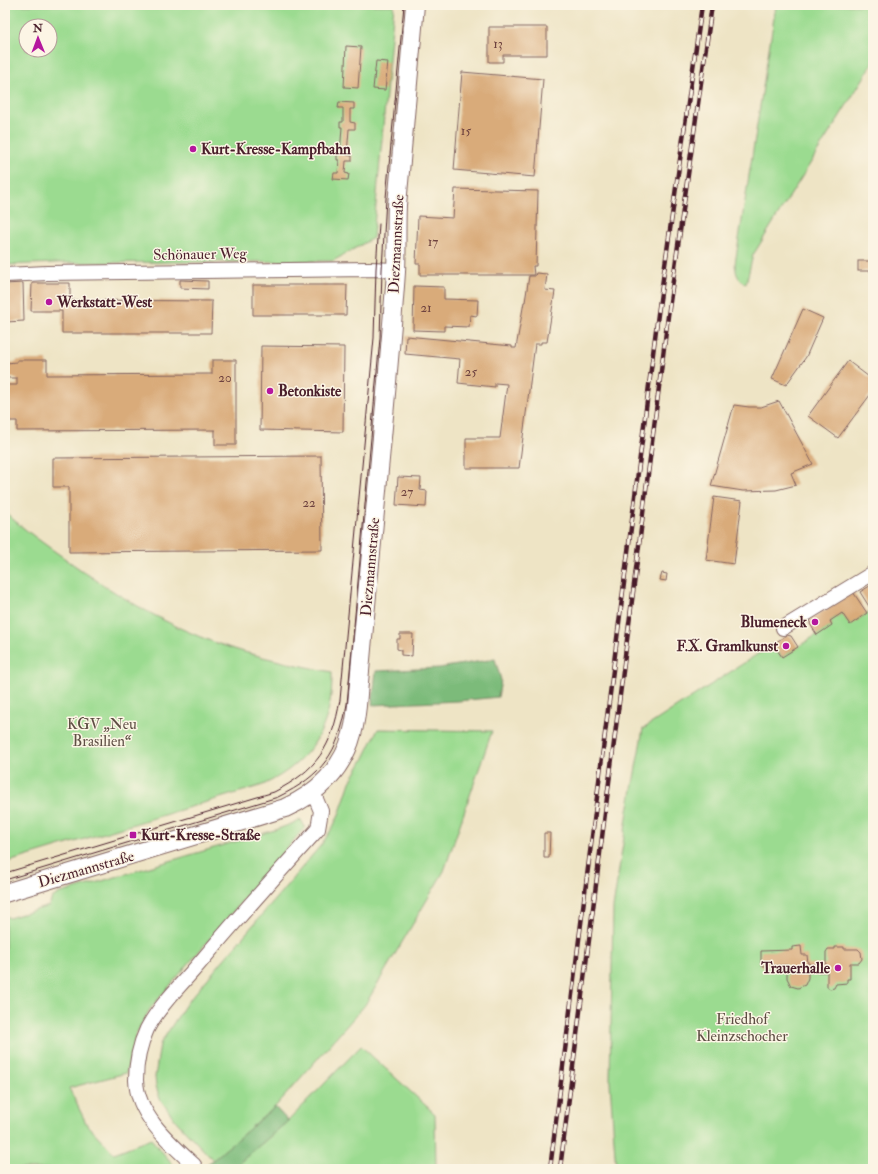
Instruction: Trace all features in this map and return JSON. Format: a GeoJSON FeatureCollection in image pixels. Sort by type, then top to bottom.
{"type":"FeatureCollection","features":[{"type":"Feature","properties":{"kind":"street","name":"Diezmannstraße"},"geometry":{"type":"LineString","coordinates":[[5,893],[269,814],[294,804],[313,792],[331,774],[345,754],[353,732],[356,716],[396,270],[397,205],[415,5]]}},
{"type":"Feature","properties":{"kind":"street","name":"Schönauer Weg"},"geometry":{"type":"LineString","coordinates":[[5,275],[47,273],[365,269],[396,270]]}},
{"type":"Feature","properties":{"kind":"street"},"geometry":{"type":"LineString","coordinates":[[783,628],[873,573]]}},
{"type":"Feature","properties":{"kind":"street"},"geometry":{"type":"LineString","coordinates":[[194,1165],[170,1143],[149,1118],[141,1101],[136,1080],[139,1051],[147,1030],[159,1011],[242,913],[318,829],[321,811],[313,792]]}},
{"type":"Feature","properties":{"kind":"green space","name":"Kurt-Kresse-Kampfbahn"},"geometry":{"type":"Polygon","coordinates":[[[5,5],[394,5],[373,238],[333,261],[56,263],[5,265],[5,5]]]}},
{"type":"Feature","properties":{"kind":"green space"},"geometry":{"type":"Polygon","coordinates":[[[776,5],[873,5],[873,63],[753,255],[746,284],[738,276],[735,264],[776,5]]]}},
{"type":"Feature","properties":{"kind":"green space","name":"KGV „Neu Brasilien“"},"geometry":{"type":"Polygon","coordinates":[[[5,512],[35,537],[83,571],[130,602],[163,620],[198,636],[247,653],[332,672],[329,709],[324,725],[317,739],[307,753],[295,765],[263,785],[5,863],[5,512]]]}},
{"type":"Feature","properties":{"kind":"green space","name":"Friedhof Kleinzschocher"},"geometry":{"type":"Polygon","coordinates":[[[873,609],[873,1169],[616,1169],[610,1082],[613,908],[628,811],[643,729],[773,644],[782,657],[832,625],[830,621],[842,613],[850,625],[873,609]]]}},
{"type":"Feature","properties":{"kind":"green space"},"geometry":{"type":"Polygon","coordinates":[[[495,659],[501,680],[498,697],[458,701],[372,705],[376,671],[439,668],[495,659]]]}},
{"type":"Feature","properties":{"kind":"green space"},"geometry":{"type":"Polygon","coordinates":[[[378,729],[492,731],[444,871],[365,1005],[275,1107],[213,1160],[176,1121],[160,1099],[155,1077],[160,1044],[186,1004],[321,845],[333,827],[340,812],[350,782],[363,760],[378,729]]]}},
{"type":"Feature","properties":{"kind":"green space"},"geometry":{"type":"Polygon","coordinates":[[[301,820],[305,827],[150,1009],[136,1034],[126,1073],[69,1088],[87,1125],[114,1153],[151,1139],[177,1169],[5,1169],[5,915],[9,918],[49,906],[52,898],[58,894],[278,829],[301,820]]]}},
{"type":"Feature","properties":{"kind":"green space"},"geometry":{"type":"Polygon","coordinates":[[[361,1046],[435,1114],[436,1169],[246,1169],[239,1163],[288,1121],[361,1046]]]}},
{"type":"Feature","properties":{"kind":"green space"},"geometry":{"type":"Polygon","coordinates":[[[275,1107],[288,1121],[239,1163],[230,1169],[200,1169],[213,1160],[275,1107]]]}},
{"type":"Feature","properties":{"kind":"building"},"geometry":{"type":"Polygon","coordinates":[[[489,27],[547,27],[547,55],[503,55],[503,62],[489,62],[489,27]]]}},
{"type":"Feature","properties":{"kind":"building"},"geometry":{"type":"Polygon","coordinates":[[[346,46],[361,47],[358,88],[344,87],[346,46]]]}},
{"type":"Feature","properties":{"kind":"building"},"geometry":{"type":"Polygon","coordinates":[[[376,61],[388,62],[385,90],[373,89],[376,61]]]}},
{"type":"Feature","properties":{"kind":"building"},"geometry":{"type":"Polygon","coordinates":[[[462,72],[543,79],[535,177],[454,170],[462,72]]]}},
{"type":"Feature","properties":{"kind":"building"},"geometry":{"type":"Polygon","coordinates":[[[339,102],[354,103],[354,109],[350,109],[350,122],[355,123],[355,129],[349,129],[347,155],[352,156],[352,161],[346,161],[345,173],[349,174],[348,180],[333,179],[334,173],[338,173],[339,160],[337,160],[337,154],[340,154],[342,127],[340,127],[340,122],[343,122],[343,108],[338,108],[339,102]]]}},
{"type":"Feature","properties":{"kind":"building"},"geometry":{"type":"Polygon","coordinates":[[[455,189],[538,191],[536,266],[533,266],[534,275],[420,275],[420,264],[416,264],[418,216],[453,218],[455,189]]]}},
{"type":"Feature","properties":{"kind":"building"},"geometry":{"type":"Polygon","coordinates":[[[858,261],[873,261],[873,271],[858,271],[858,261]]]}},
{"type":"Feature","properties":{"kind":"building"},"geometry":{"type":"Polygon","coordinates":[[[536,273],[547,274],[545,290],[555,291],[547,342],[535,344],[519,468],[466,468],[466,438],[500,438],[507,384],[495,383],[495,387],[458,383],[460,359],[405,354],[406,336],[512,346],[512,348],[516,348],[529,276],[535,276],[536,273]]]}},
{"type":"Feature","properties":{"kind":"building"},"geometry":{"type":"Polygon","coordinates":[[[180,280],[208,281],[208,289],[180,288],[180,280]]]}},
{"type":"Feature","properties":{"kind":"building"},"geometry":{"type":"Polygon","coordinates":[[[23,283],[24,321],[5,322],[5,284],[23,283]]]}},
{"type":"Feature","properties":{"kind":"building"},"geometry":{"type":"Polygon","coordinates":[[[32,283],[70,283],[70,300],[212,301],[211,333],[62,333],[62,311],[31,311],[32,283]]]}},
{"type":"Feature","properties":{"kind":"building"},"geometry":{"type":"Polygon","coordinates":[[[253,285],[347,285],[346,315],[253,315],[253,285]]]}},
{"type":"Feature","properties":{"kind":"building"},"geometry":{"type":"Polygon","coordinates":[[[414,286],[444,287],[444,299],[478,300],[477,316],[470,315],[469,327],[444,326],[444,331],[413,330],[414,286]]]}},
{"type":"Feature","properties":{"kind":"building"},"geometry":{"type":"Polygon","coordinates":[[[803,309],[823,318],[806,357],[786,385],[772,379],[803,309]]]}},
{"type":"Feature","properties":{"kind":"building"},"geometry":{"type":"Polygon","coordinates":[[[261,346],[344,347],[343,432],[260,430],[261,346]]]}},
{"type":"Feature","properties":{"kind":"building"},"geometry":{"type":"Polygon","coordinates":[[[17,360],[47,360],[47,375],[212,374],[212,360],[236,360],[236,445],[215,445],[215,430],[17,431],[17,421],[5,421],[5,385],[17,385],[17,378],[6,378],[6,363],[17,362],[17,360]]]}},
{"type":"Feature","properties":{"kind":"building"},"geometry":{"type":"Polygon","coordinates":[[[848,361],[873,380],[873,391],[838,438],[808,416],[848,361]]]}},
{"type":"Feature","properties":{"kind":"building"},"geometry":{"type":"Polygon","coordinates":[[[779,401],[813,464],[791,473],[796,485],[776,490],[743,491],[711,486],[734,405],[761,407],[779,401]]]}},
{"type":"Feature","properties":{"kind":"building"},"geometry":{"type":"Polygon","coordinates":[[[321,456],[322,550],[69,552],[69,487],[53,487],[53,458],[321,456]]]}},
{"type":"Feature","properties":{"kind":"building"},"geometry":{"type":"Polygon","coordinates":[[[398,477],[421,478],[420,490],[427,491],[426,507],[396,505],[398,477]]]}},
{"type":"Feature","properties":{"kind":"building"},"geometry":{"type":"Polygon","coordinates":[[[714,497],[742,501],[734,564],[706,560],[714,497]]]}},
{"type":"Feature","properties":{"kind":"building"},"geometry":{"type":"Polygon","coordinates":[[[662,573],[667,574],[666,581],[660,580],[662,573]]]}},
{"type":"Feature","properties":{"kind":"building"},"geometry":{"type":"Polygon","coordinates":[[[873,584],[873,606],[870,608],[860,592],[873,584]]]}},
{"type":"Feature","properties":{"kind":"building"},"geometry":{"type":"Polygon","coordinates":[[[853,592],[867,613],[850,625],[842,613],[830,621],[832,625],[817,635],[810,624],[811,619],[853,592]]]}},
{"type":"Feature","properties":{"kind":"building"},"geometry":{"type":"Polygon","coordinates":[[[400,634],[413,634],[412,656],[401,655],[401,650],[397,649],[397,639],[400,639],[400,634]]]}},
{"type":"Feature","properties":{"kind":"building","name":"F.X. Gramlkunst"},"geometry":{"type":"Polygon","coordinates":[[[787,635],[791,636],[798,647],[782,657],[773,644],[787,635]]]}},
{"type":"Feature","properties":{"kind":"building"},"geometry":{"type":"Polygon","coordinates":[[[544,833],[550,833],[549,858],[544,858],[544,833]]]}},
{"type":"Feature","properties":{"kind":"building"},"geometry":{"type":"Polygon","coordinates":[[[801,946],[802,955],[807,955],[808,964],[826,964],[826,952],[828,949],[835,949],[835,947],[844,947],[844,949],[858,949],[861,952],[862,959],[859,963],[850,963],[850,979],[847,979],[847,983],[836,984],[834,988],[830,989],[827,987],[827,972],[808,972],[808,978],[805,985],[798,988],[791,986],[787,978],[787,965],[761,966],[761,951],[792,950],[792,947],[801,946]]]}},
{"type":"Feature","properties":{"kind":"tram line"},"geometry":{"type":"LineString","coordinates":[[5,880],[278,797],[294,789],[317,771],[326,761],[339,736],[347,704],[380,338],[386,198],[404,5]]}},
{"type":"Feature","properties":{"kind":"tram line"},"geometry":{"type":"LineString","coordinates":[[5,873],[274,792],[289,784],[312,766],[327,744],[337,717],[340,700],[374,338],[379,224]]}},
{"type":"Feature","properties":{"kind":"railway"},"geometry":{"type":"LineString","coordinates":[[550,1169],[658,314],[702,5]]}},
{"type":"Feature","properties":{"kind":"railway"},"geometry":{"type":"LineString","coordinates":[[560,1169],[668,316],[712,5]]}},
{"type":"Feature","properties":{"kind":"place","name":"Kurt-Kresse-Kampfbahn"},"geometry":{"type":"Point","coordinates":[193,149]}},
{"type":"Feature","properties":{"kind":"place","name":"Werkstatt-West"},"geometry":{"type":"Point","coordinates":[49,302]}},
{"type":"Feature","properties":{"kind":"place","name":"Betonkiste"},"geometry":{"type":"Point","coordinates":[270,391]}},
{"type":"Feature","properties":{"kind":"place","name":"Blumeneck"},"geometry":{"type":"Point","coordinates":[815,622]}},
{"type":"Feature","properties":{"kind":"place","name":"F.X. Gramlkunst"},"geometry":{"type":"Point","coordinates":[786,646]}},
{"type":"Feature","properties":{"kind":"place","name":"Kurt-Kresse-Straße"},"geometry":{"type":"Point","coordinates":[133,835]}},
{"type":"Feature","properties":{"kind":"place","name":"Trauerhalle"},"geometry":{"type":"Point","coordinates":[838,968]}}]}
